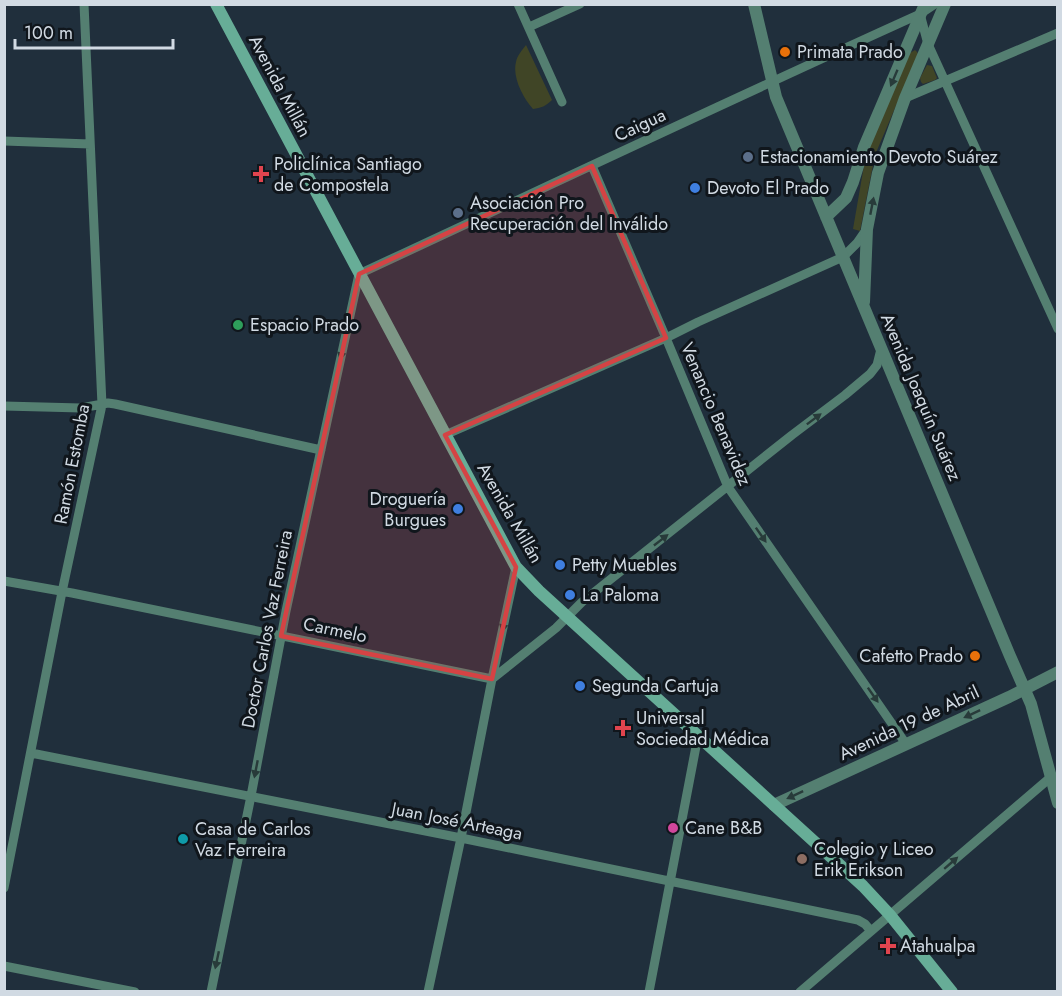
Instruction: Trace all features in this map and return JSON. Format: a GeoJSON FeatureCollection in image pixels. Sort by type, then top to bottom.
{"type":"FeatureCollection","features":[{"type":"Feature","properties":{"kind":"main road","name":"Avenida Millán"},"geometry":{"type":"LineString","coordinates":[[216,4],[516,567],[567,617],[863,886],[890,915],[952,992]]}},
{"type":"Feature","properties":{"kind":"street","name":"Ramón Estomba"},"geometry":{"type":"LineString","coordinates":[[4,888],[102,405],[84,4]]}},
{"type":"Feature","properties":{"kind":"street"},"geometry":{"type":"LineString","coordinates":[[518,4],[562,102]]}},
{"type":"Feature","properties":{"kind":"street"},"geometry":{"type":"LineString","coordinates":[[529,27],[580,4]]}},
{"type":"Feature","properties":{"kind":"street","name":"Avenida Joaquín Suárez"},"geometry":{"type":"LineString","coordinates":[[754,4],[776,97],[1031,704],[1058,803]]}},
{"type":"Feature","properties":{"kind":"street","name":"Caigua"},"geometry":{"type":"LineString","coordinates":[[359,274],[935,4]]}},
{"type":"Feature","properties":{"kind":"street"},"geometry":{"type":"LineString","coordinates":[[863,306],[867,229],[878,173],[905,98],[945,4]]}},
{"type":"Feature","properties":{"kind":"street"},"geometry":{"type":"LineString","coordinates":[[923,9],[928,44],[1058,329]]}},
{"type":"Feature","properties":{"kind":"street"},"geometry":{"type":"LineString","coordinates":[[826,217],[846,198],[864,147],[923,9]]}},
{"type":"Feature","properties":{"kind":"street"},"geometry":{"type":"LineString","coordinates":[[905,98],[1058,33]]}},
{"type":"Feature","properties":{"kind":"street"},"geometry":{"type":"LineString","coordinates":[[4,141],[90,144]]}},
{"type":"Feature","properties":{"kind":"street","name":"Venancio Benavidez"},"geometry":{"type":"LineString","coordinates":[[592,166],[728,488],[906,744]]}},
{"type":"Feature","properties":{"kind":"street"},"geometry":{"type":"LineString","coordinates":[[445,435],[843,257],[867,229]]}},
{"type":"Feature","properties":{"kind":"street","name":"Doctor Carlos Vaz Ferreira"},"geometry":{"type":"LineString","coordinates":[[210,992],[251,796],[281,636],[359,274]]}},
{"type":"Feature","properties":{"kind":"street"},"geometry":{"type":"LineString","coordinates":[[492,679],[556,628],[582,602],[870,374],[877,365],[881,349]]}},
{"type":"Feature","properties":{"kind":"street"},"geometry":{"type":"LineString","coordinates":[[4,406],[88,408],[108,404],[122,405],[321,450]]}},
{"type":"Feature","properties":{"kind":"street"},"geometry":{"type":"LineString","coordinates":[[428,992],[516,567]]}},
{"type":"Feature","properties":{"kind":"street","name":"Carmelo"},"geometry":{"type":"LineString","coordinates":[[4,581],[63,591],[492,679]]}},
{"type":"Feature","properties":{"kind":"street","name":"Avenida 19 de Abril"},"geometry":{"type":"LineString","coordinates":[[774,805],[1058,672]]}},
{"type":"Feature","properties":{"kind":"street"},"geometry":{"type":"LineString","coordinates":[[649,992],[698,736]]}},
{"type":"Feature","properties":{"kind":"street","name":"Juan José Arteaga"},"geometry":{"type":"LineString","coordinates":[[31,753],[858,920],[871,931]]}},
{"type":"Feature","properties":{"kind":"street"},"geometry":{"type":"LineString","coordinates":[[800,992],[1051,777]]}},
{"type":"Feature","properties":{"kind":"street"},"geometry":{"type":"LineString","coordinates":[[4,966],[135,992]]}},
{"type":"Feature","properties":{"kind":"highlighted area"},"geometry":{"type":"Polygon","coordinates":[[[592,166],[666,338],[445,435],[516,567],[492,679],[281,636],[359,274],[592,166]]]}},
{"type":"Feature","properties":{"kind":"green space"},"geometry":{"type":"Polygon","coordinates":[[[526,45],[552,100],[548,104],[533,109],[522,93],[515,68],[520,53],[526,45]]]}},
{"type":"Feature","properties":{"kind":"green space"},"geometry":{"type":"Polygon","coordinates":[[[915,50],[918,54],[875,155],[860,231],[853,229],[866,154],[910,53],[915,50]]]}},
{"type":"Feature","properties":{"kind":"green space"},"geometry":{"type":"Polygon","coordinates":[[[927,65],[932,66],[937,78],[923,84],[920,78],[927,65]]]}},
{"type":"Feature","properties":{"kind":"place","name":"Primata Prado"},"geometry":{"type":"Point","coordinates":[785,52]}},
{"type":"Feature","properties":{"kind":"place","name":"Estacionamiento Devoto Suárez"},"geometry":{"type":"Point","coordinates":[748,157]}},
{"type":"Feature","properties":{"kind":"place","name":"Policlínica Santiago de Compostela"},"geometry":{"type":"Point","coordinates":[261,174]}},
{"type":"Feature","properties":{"kind":"place","name":"Devoto El Prado"},"geometry":{"type":"Point","coordinates":[695,188]}},
{"type":"Feature","properties":{"kind":"place","name":"Asociación Pro Recuperación del Inválido"},"geometry":{"type":"Point","coordinates":[458,213]}},
{"type":"Feature","properties":{"kind":"place","name":"Espacio Prado"},"geometry":{"type":"Point","coordinates":[238,325]}},
{"type":"Feature","properties":{"kind":"place","name":"Droguería Burgues"},"geometry":{"type":"Point","coordinates":[458,509]}},
{"type":"Feature","properties":{"kind":"place","name":"Petty Muebles"},"geometry":{"type":"Point","coordinates":[560,565]}},
{"type":"Feature","properties":{"kind":"place","name":"La Paloma"},"geometry":{"type":"Point","coordinates":[570,595]}},
{"type":"Feature","properties":{"kind":"place","name":"Cafetto Prado"},"geometry":{"type":"Point","coordinates":[975,656]}},
{"type":"Feature","properties":{"kind":"place","name":"Segunda Cartuja"},"geometry":{"type":"Point","coordinates":[580,686]}},
{"type":"Feature","properties":{"kind":"place","name":"Universal Sociedad Médica"},"geometry":{"type":"Point","coordinates":[623,728]}},
{"type":"Feature","properties":{"kind":"place","name":"Cane B&B"},"geometry":{"type":"Point","coordinates":[673,828]}},
{"type":"Feature","properties":{"kind":"place","name":"Casa de Carlos Vaz Ferreira"},"geometry":{"type":"Point","coordinates":[183,839]}},
{"type":"Feature","properties":{"kind":"place","name":"Colegio y Liceo Erik Erikson"},"geometry":{"type":"Point","coordinates":[802,859]}},
{"type":"Feature","properties":{"kind":"place","name":"Atahualpa"},"geometry":{"type":"Point","coordinates":[888,946]}}]}
